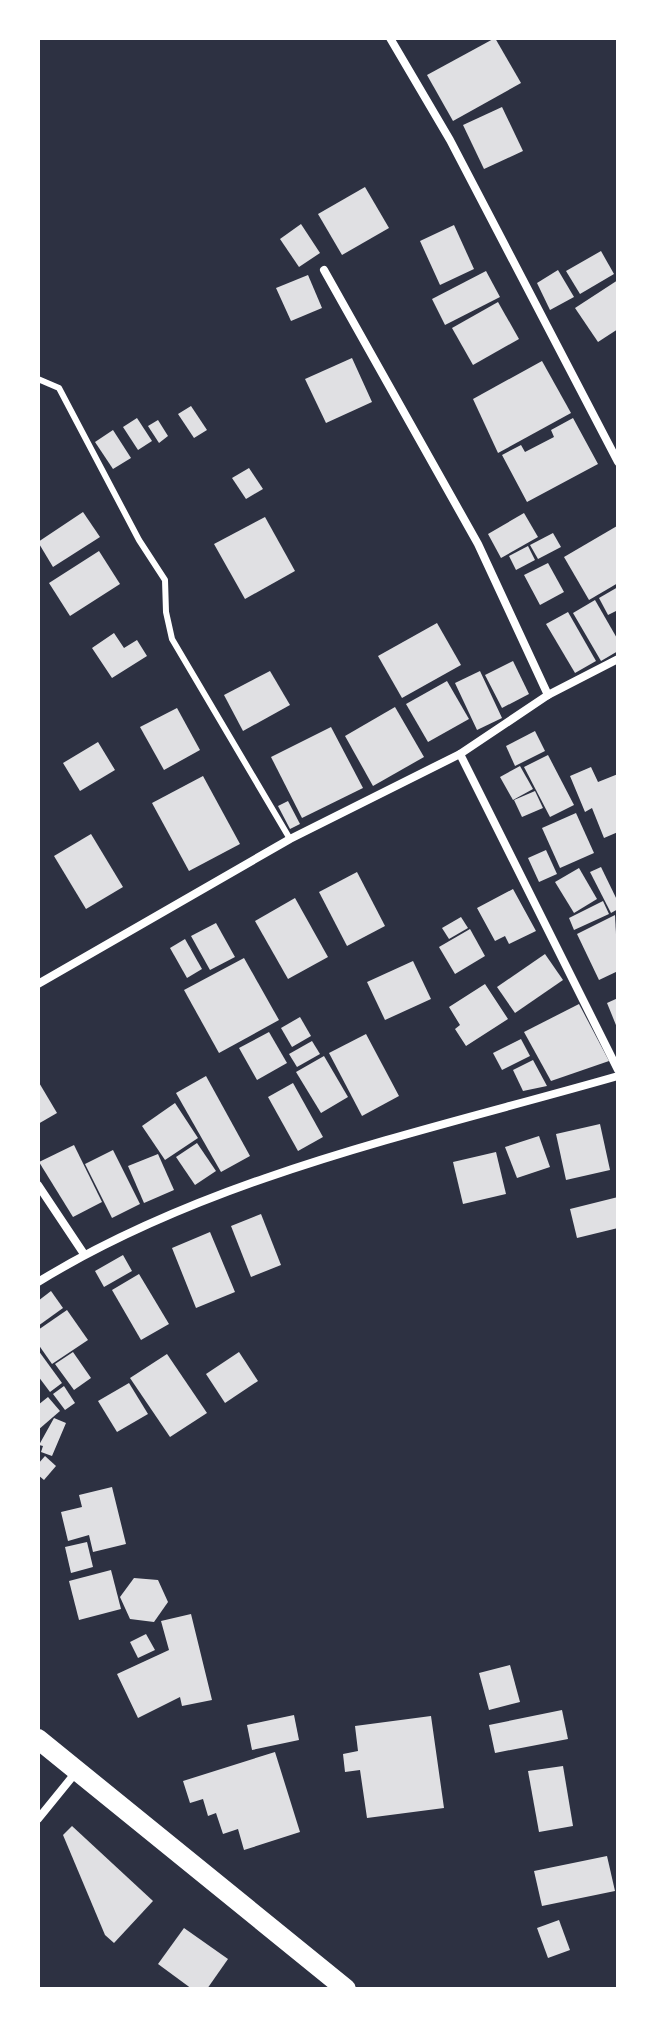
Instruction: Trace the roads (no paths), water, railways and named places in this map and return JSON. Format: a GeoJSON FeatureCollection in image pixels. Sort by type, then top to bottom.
{"type":"FeatureCollection","features":[{"type":"Feature","properties":{"kind":"main road"},"geometry":{"type":"LineString","coordinates":[[38,1739],[346,1989]]}},
{"type":"Feature","properties":{"kind":"street"},"geometry":{"type":"LineString","coordinates":[[390,38],[450,140],[618,462]]}},
{"type":"Feature","properties":{"kind":"street"},"geometry":{"type":"LineString","coordinates":[[324,270],[478,544],[548,695]]}},
{"type":"Feature","properties":{"kind":"street"},"geometry":{"type":"LineString","coordinates":[[38,984],[290,839],[460,754],[548,695],[618,659]]}},
{"type":"Feature","properties":{"kind":"street"},"geometry":{"type":"LineString","coordinates":[[460,754],[618,1070]]}},
{"type":"Feature","properties":{"kind":"street"},"geometry":{"type":"LineString","coordinates":[[38,1282],[131,1229],[304,1166],[618,1076]]}},
{"type":"Feature","properties":{"kind":"street"},"geometry":{"type":"LineString","coordinates":[[38,1185],[84,1254]]}},
{"type":"Feature","properties":{"kind":"street"},"geometry":{"type":"LineString","coordinates":[[38,1819],[77,1770]]}},
{"type":"Feature","properties":{"kind":"lane"},"geometry":{"type":"LineString","coordinates":[[38,379],[59,388],[96,454],[139,540],[165,580],[166,612],[172,639],[290,839]]}}]}
